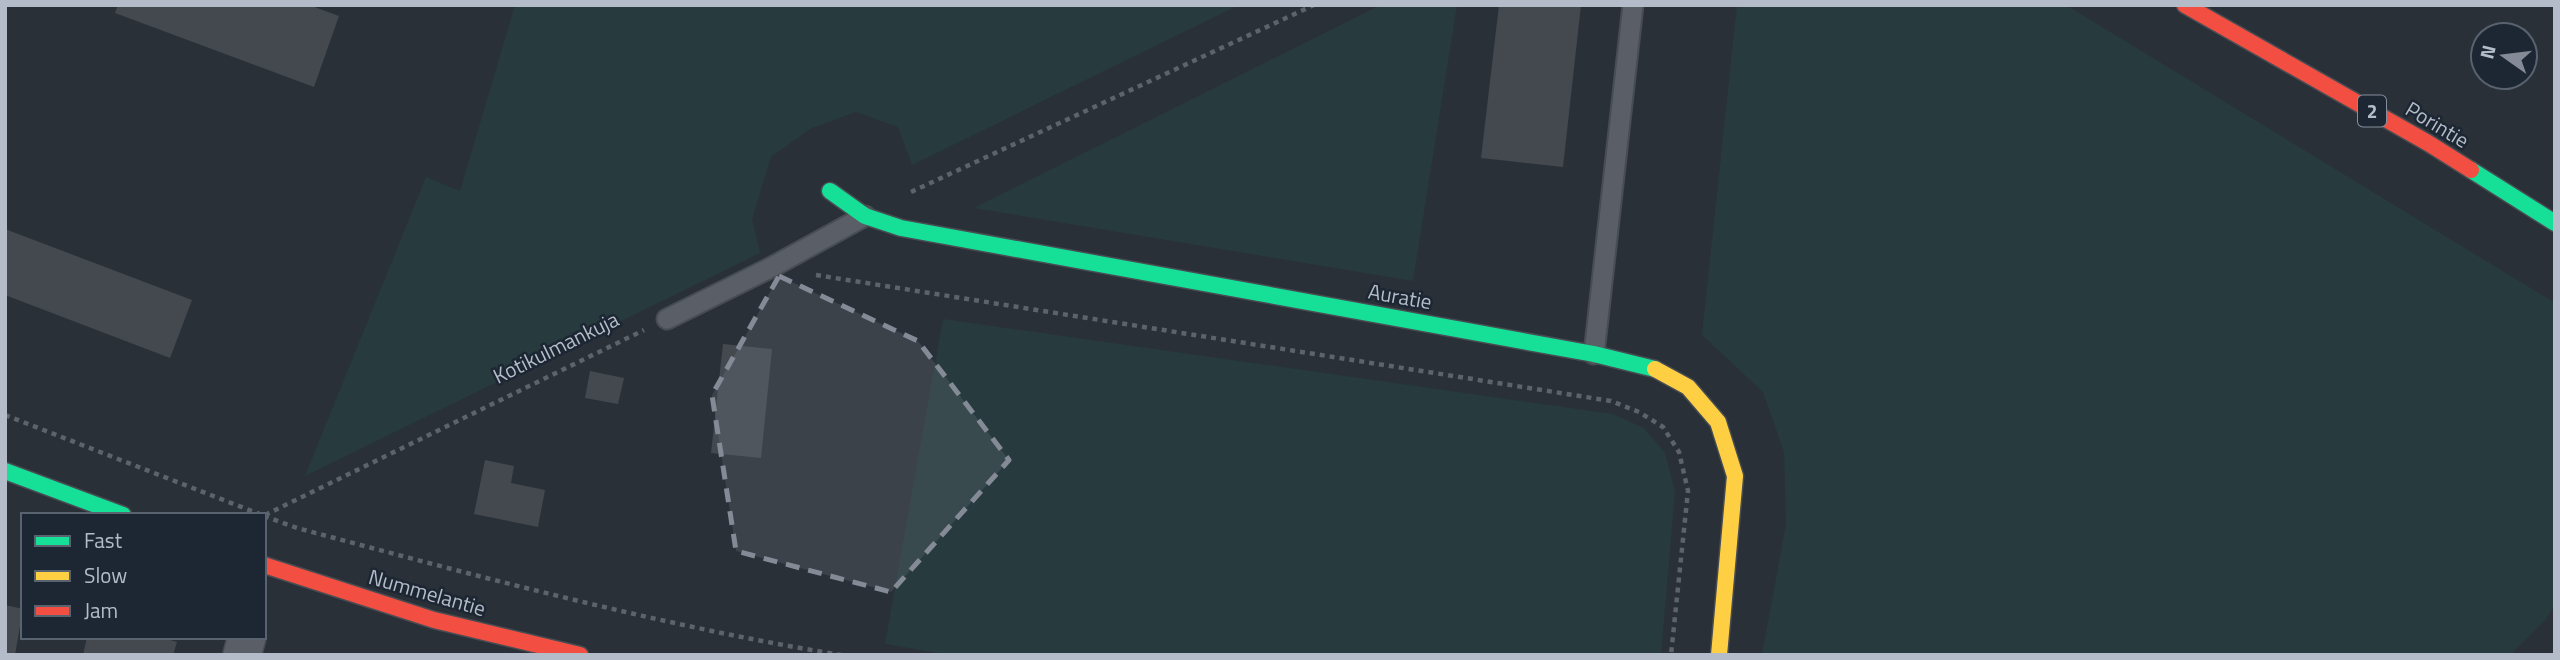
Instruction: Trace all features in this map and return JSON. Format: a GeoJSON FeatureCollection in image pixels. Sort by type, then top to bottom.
{"type":"FeatureCollection","features":[{"type":"Feature","properties":{"kind":"main road","name":"Porintie"},"geometry":{"type":"LineString","coordinates":[[2185,5],[2428,144],[2555,223]]}},
{"type":"Feature","properties":{"kind":"main road","name":"Auratie"},"geometry":{"type":"LineString","coordinates":[[830,191],[865,216],[901,228],[1594,354],[1661,370],[1688,387],[1718,422],[1735,476],[1719,655]]}},
{"type":"Feature","properties":{"kind":"main road"},"geometry":{"type":"LineString","coordinates":[[5,471],[118,513]]}},
{"type":"Feature","properties":{"kind":"main road","name":"Nummelantie"},"geometry":{"type":"LineString","coordinates":[[266,567],[434,620],[580,655]]}},
{"type":"Feature","properties":{"kind":"lane"},"geometry":{"type":"LineString","coordinates":[[1594,354],[1633,5]]}},
{"type":"Feature","properties":{"kind":"lane"},"geometry":{"type":"LineString","coordinates":[[667,318],[772,267],[865,216]]}},
{"type":"Feature","properties":{"kind":"path"},"geometry":{"type":"LineString","coordinates":[[865,216],[919,188],[1314,5]]}},
{"type":"Feature","properties":{"kind":"path"},"geometry":{"type":"LineString","coordinates":[[772,267],[1597,398],[1639,412],[1662,428],[1679,452],[1688,491],[1671,655]]}},
{"type":"Feature","properties":{"kind":"path","name":"Kotikulmankuja"},"geometry":{"type":"LineString","coordinates":[[266,514],[667,318]]}},
{"type":"Feature","properties":{"kind":"path"},"geometry":{"type":"LineString","coordinates":[[5,415],[259,513]]}},
{"type":"Feature","properties":{"kind":"path"},"geometry":{"type":"LineString","coordinates":[[266,516],[297,528],[547,595],[841,655]]}},
{"type":"Feature","properties":{"kind":"highlighted area"},"geometry":{"type":"Polygon","coordinates":[[[779,276],[918,341],[1009,460],[891,592],[736,551],[712,395],[779,276]]]}},
{"type":"Feature","properties":{"kind":"green space"},"geometry":{"type":"Polygon","coordinates":[[[515,5],[1239,5],[912,165],[898,127],[856,112],[810,129],[771,157],[752,219],[760,253],[305,476],[426,177],[460,191],[515,5]]]}},
{"type":"Feature","properties":{"kind":"green space"},"geometry":{"type":"Polygon","coordinates":[[[1381,5],[1457,5],[1413,281],[974,208],[1381,5]]]}},
{"type":"Feature","properties":{"kind":"green space"},"geometry":{"type":"Polygon","coordinates":[[[1737,5],[2066,5],[2555,303],[2555,605],[2546,619],[2510,655],[1762,655],[1786,524],[1784,452],[1763,392],[1702,335],[1737,5]]]}},
{"type":"Feature","properties":{"kind":"green space"},"geometry":{"type":"Polygon","coordinates":[[[943,319],[1613,414],[1644,428],[1665,453],[1675,492],[1661,655],[950,655],[885,644],[943,319]]]}},
{"type":"Feature","properties":{"kind":"building"},"geometry":{"type":"Polygon","coordinates":[[[118,5],[309,5],[339,16],[314,87],[115,13],[118,5]]]}},
{"type":"Feature","properties":{"kind":"building"},"geometry":{"type":"Polygon","coordinates":[[[1499,5],[1581,5],[1563,167],[1481,158],[1499,5]]]}},
{"type":"Feature","properties":{"kind":"building"},"geometry":{"type":"Polygon","coordinates":[[[5,229],[192,300],[170,358],[5,295],[5,229]]]}},
{"type":"Feature","properties":{"kind":"building"},"geometry":{"type":"Polygon","coordinates":[[[723,344],[772,349],[761,458],[711,453],[723,344]]]}},
{"type":"Feature","properties":{"kind":"building"},"geometry":{"type":"Polygon","coordinates":[[[590,371],[624,378],[618,404],[585,398],[590,371]]]}},
{"type":"Feature","properties":{"kind":"building"},"geometry":{"type":"Polygon","coordinates":[[[485,460],[514,466],[511,483],[545,490],[538,527],[474,514],[485,460]]]}},
{"type":"Feature","properties":{"kind":"building"},"geometry":{"type":"Polygon","coordinates":[[[5,605],[21,609],[21,620],[15,655],[5,654],[5,605]]]}},
{"type":"Feature","properties":{"kind":"building"},"geometry":{"type":"Polygon","coordinates":[[[87,639],[167,639],[177,642],[173,655],[83,655],[87,639]]]}},
{"type":"Feature","properties":{"kind":"traffic: fast"},"geometry":{"type":"LineString","coordinates":[[2471,170],[2555,223]]}},
{"type":"Feature","properties":{"kind":"traffic: fast"},"geometry":{"type":"LineString","coordinates":[[830,191],[865,216],[901,228],[1594,354],[1655,369]]}},
{"type":"Feature","properties":{"kind":"traffic: fast"},"geometry":{"type":"LineString","coordinates":[[5,471],[118,513]]}},
{"type":"Feature","properties":{"kind":"traffic: slow"},"geometry":{"type":"LineString","coordinates":[[1655,369],[1688,387],[1718,422],[1735,476],[1719,655]]}},
{"type":"Feature","properties":{"kind":"traffic: jam"},"geometry":{"type":"LineString","coordinates":[[2185,5],[2471,170]]}},
{"type":"Feature","properties":{"kind":"traffic: jam"},"geometry":{"type":"LineString","coordinates":[[266,566],[434,620],[580,655]]}}]}
